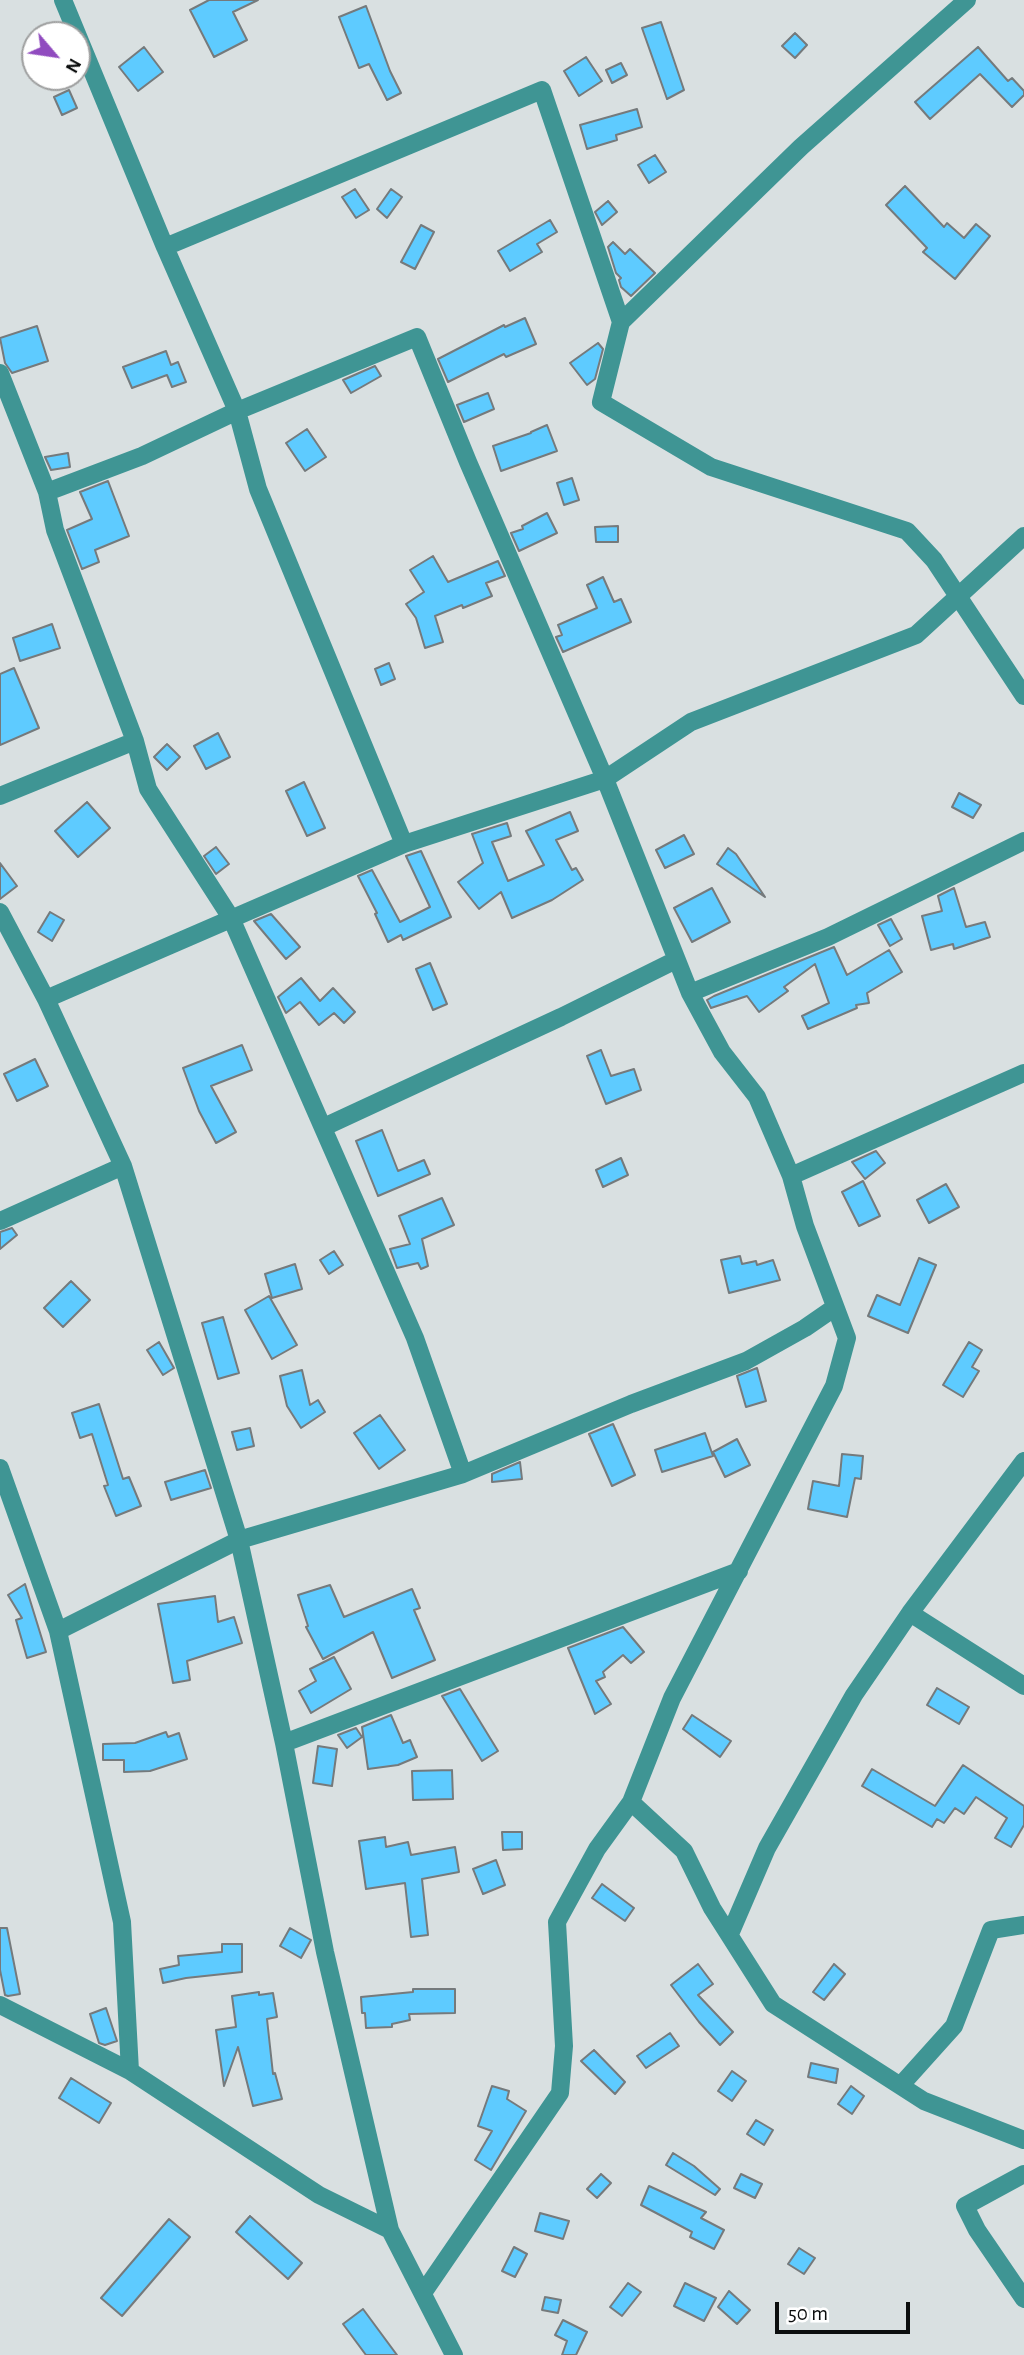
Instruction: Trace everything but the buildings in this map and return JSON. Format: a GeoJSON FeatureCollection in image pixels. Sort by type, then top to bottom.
{"type":"FeatureCollection","features":[{"type":"Feature","properties":{"kind":"street"},"geometry":{"type":"LineString","coordinates":[[63,0],[165,247],[237,411],[258,489],[404,844]]}},
{"type":"Feature","properties":{"kind":"street"},"geometry":{"type":"LineString","coordinates":[[967,0],[801,147],[621,322],[601,402],[710,467],[907,531],[934,560],[1024,696]]}},
{"type":"Feature","properties":{"kind":"street"},"geometry":{"type":"LineString","coordinates":[[165,247],[542,90],[621,322]]}},
{"type":"Feature","properties":{"kind":"street"},"geometry":{"type":"LineString","coordinates":[[47,492],[142,456],[237,411],[417,337],[468,463],[605,779],[690,993],[722,1052],[757,1097],[791,1176],[805,1226],[847,1338],[834,1386],[672,1698],[631,1802],[597,1849],[557,1922],[565,2046],[561,2093],[423,2293]]}},
{"type":"Feature","properties":{"kind":"street"},"geometry":{"type":"LineString","coordinates":[[0,373],[47,492],[55,530],[135,741],[148,789],[231,918],[415,1338],[463,1474]]}},
{"type":"Feature","properties":{"kind":"street"},"geometry":{"type":"LineString","coordinates":[[46,999],[404,844],[605,779],[691,722],[916,635],[1024,536]]}},
{"type":"Feature","properties":{"kind":"street"},"geometry":{"type":"LineString","coordinates":[[0,796],[135,741]]}},
{"type":"Feature","properties":{"kind":"street"},"geometry":{"type":"LineString","coordinates":[[690,993],[828,937],[1024,841]]}},
{"type":"Feature","properties":{"kind":"street"},"geometry":{"type":"LineString","coordinates":[[0,912],[46,999],[122,1166],[239,1540],[284,1743],[325,1952],[367,2141],[390,2230],[454,2355]]}},
{"type":"Feature","properties":{"kind":"street"},"geometry":{"type":"LineString","coordinates":[[324,1127],[561,1017],[676,960]]}},
{"type":"Feature","properties":{"kind":"street"},"geometry":{"type":"LineString","coordinates":[[791,1176],[1024,1073]]}},
{"type":"Feature","properties":{"kind":"street"},"geometry":{"type":"LineString","coordinates":[[0,1221],[122,1166]]}},
{"type":"Feature","properties":{"kind":"street"},"geometry":{"type":"LineString","coordinates":[[58,1631],[239,1540],[463,1474],[631,1404],[746,1361],[805,1328],[834,1308]]}},
{"type":"Feature","properties":{"kind":"street"},"geometry":{"type":"LineString","coordinates":[[730,1934],[767,1848],[854,1695],[910,1613],[1024,1461]]}},
{"type":"Feature","properties":{"kind":"street"},"geometry":{"type":"LineString","coordinates":[[0,1468],[58,1631],[122,1922],[130,2071]]}},
{"type":"Feature","properties":{"kind":"street"},"geometry":{"type":"LineString","coordinates":[[284,1743],[739,1571]]}},
{"type":"Feature","properties":{"kind":"street"},"geometry":{"type":"LineString","coordinates":[[910,1613],[1024,1686]]}},
{"type":"Feature","properties":{"kind":"street"},"geometry":{"type":"LineString","coordinates":[[631,1802],[684,1851],[712,1908],[773,2004],[923,2101],[1024,2140]]}},
{"type":"Feature","properties":{"kind":"street"},"geometry":{"type":"LineString","coordinates":[[901,2085],[954,2026],[991,1930],[1024,1925]]}},
{"type":"Feature","properties":{"kind":"street"},"geometry":{"type":"LineString","coordinates":[[0,2005],[130,2071],[319,2195],[390,2230]]}},
{"type":"Feature","properties":{"kind":"street"},"geometry":{"type":"LineString","coordinates":[[1024,2174],[965,2206],[977,2230],[1024,2299]]}}]}
